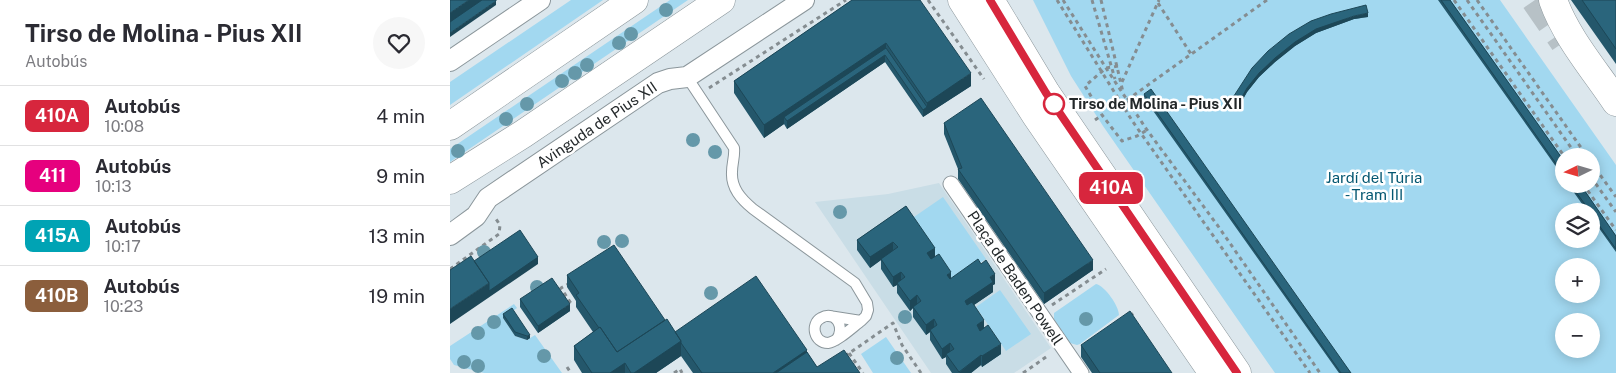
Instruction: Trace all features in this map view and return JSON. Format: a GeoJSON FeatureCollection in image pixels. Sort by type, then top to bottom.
{"type":"FeatureCollection","features":[{"type":"Feature","properties":{"kind":"main road"},"geometry":{"type":"LineString","coordinates":[[450,126],[634,0]]}},
{"type":"Feature","properties":{"kind":"main road"},"geometry":{"type":"LineString","coordinates":[[450,180],[523,134],[721,0]]}},
{"type":"Feature","properties":{"kind":"main road"},"geometry":{"type":"LineString","coordinates":[[962,0],[1035,114],[1213,373]]}},
{"type":"Feature","properties":{"kind":"main road"},"geometry":{"type":"LineString","coordinates":[[990,0],[1046,93],[1238,373]]}},
{"type":"Feature","properties":{"kind":"main road"},"geometry":{"type":"LineString","coordinates":[[1011,0],[1062,87],[1254,373]]}},
{"type":"Feature","properties":{"kind":"main road"},"geometry":{"type":"LineString","coordinates":[[1553,0],[1560,20],[1568,33],[1616,102]]}},
{"type":"Feature","properties":{"kind":"main road"},"geometry":{"type":"LineString","coordinates":[[1153,250],[1226,373]]}},
{"type":"Feature","properties":{"kind":"street"},"geometry":{"type":"LineString","coordinates":[[450,61],[540,0]]}},
{"type":"Feature","properties":{"kind":"street","name":"Avinguda de Pius XII"},"geometry":{"type":"LineString","coordinates":[[450,235],[476,216],[488,198],[658,83],[686,77],[804,0]]}},
{"type":"Feature","properties":{"kind":"street","name":"Plaça de Baden Powell"},"geometry":{"type":"LineString","coordinates":[[951,184],[1081,373]]}},
{"type":"Feature","properties":{"kind":"lane"},"geometry":{"type":"LineString","coordinates":[[686,77],[734,148],[735,156],[732,173],[734,184],[740,196],[753,208],[855,283],[864,296],[868,310],[861,322],[832,342],[819,340],[814,333],[817,320],[825,316],[861,322]]}},
{"type":"Feature","properties":{"kind":"lane"},"geometry":{"type":"LineString","coordinates":[[829,316],[837,320],[841,328],[841,332],[836,340]]}},
{"type":"Feature","properties":{"kind":"path"},"geometry":{"type":"LineString","coordinates":[[705,90],[716,85],[846,0]]}},
{"type":"Feature","properties":{"kind":"path"},"geometry":{"type":"LineString","coordinates":[[1057,0],[1141,134],[1310,373]]}},
{"type":"Feature","properties":{"kind":"path"},"geometry":{"type":"LineString","coordinates":[[1063,0],[1147,130],[1218,226],[1320,373]]}},
{"type":"Feature","properties":{"kind":"path"},"geometry":{"type":"LineString","coordinates":[[1092,0],[1116,83],[1117,91],[1115,93]]}},
{"type":"Feature","properties":{"kind":"path"},"geometry":{"type":"LineString","coordinates":[[1101,0],[1124,96]]}},
{"type":"Feature","properties":{"kind":"path"},"geometry":{"type":"LineString","coordinates":[[1454,0],[1558,148]]}},
{"type":"Feature","properties":{"kind":"path"},"geometry":{"type":"LineString","coordinates":[[1467,0],[1571,148]]}},
{"type":"Feature","properties":{"kind":"path"},"geometry":{"type":"LineString","coordinates":[[1477,0],[1581,148]]}},
{"type":"Feature","properties":{"kind":"path"},"geometry":{"type":"LineString","coordinates":[[1121,83],[1159,1]]}},
{"type":"Feature","properties":{"kind":"path"},"geometry":{"type":"LineString","coordinates":[[1159,1],[1191,54]]}},
{"type":"Feature","properties":{"kind":"path"},"geometry":{"type":"LineString","coordinates":[[1127,100],[1265,1]]}},
{"type":"Feature","properties":{"kind":"path"},"geometry":{"type":"LineString","coordinates":[[1118,66],[1106,68],[1084,86],[1102,115],[1122,141],[1147,130]]}},
{"type":"Feature","properties":{"kind":"path"},"geometry":{"type":"LineString","coordinates":[[1143,89],[1148,96]]}},
{"type":"Feature","properties":{"kind":"path"},"geometry":{"type":"LineString","coordinates":[[1095,120],[1102,115]]}},
{"type":"Feature","properties":{"kind":"path"},"geometry":{"type":"LineString","coordinates":[[1600,175],[1616,198]]}},
{"type":"Feature","properties":{"kind":"path"},"geometry":{"type":"LineString","coordinates":[[1600,190],[1616,212]]}},
{"type":"Feature","properties":{"kind":"path"},"geometry":{"type":"LineString","coordinates":[[1589,193],[1616,230]]}},
{"type":"Feature","properties":{"kind":"path"},"geometry":{"type":"LineString","coordinates":[[1040,314],[1106,269]]}},
{"type":"Feature","properties":{"kind":"path"},"geometry":{"type":"LineString","coordinates":[[572,304],[561,288],[574,280]]}},
{"type":"Feature","properties":{"kind":"path"},"geometry":{"type":"LineString","coordinates":[[1129,316],[1136,311]]}},
{"type":"Feature","properties":{"kind":"path"},"geometry":{"type":"LineString","coordinates":[[842,358],[893,323],[902,345],[921,373]]}},
{"type":"Feature","properties":{"kind":"path"},"geometry":{"type":"LineString","coordinates":[[1023,373],[1062,346]]}},
{"type":"Feature","properties":{"kind":"path"},"geometry":{"type":"LineString","coordinates":[[849,353],[863,373]]}},
{"type":"Feature","properties":{"kind":"path"},"geometry":{"type":"LineString","coordinates":[[567,367],[571,373]]}},
{"type":"Feature","properties":{"kind":"path"},"geometry":{"type":"LineString","coordinates":[[674,373],[680,370],[682,373]]}},
{"type":"Feature","properties":{"kind":"shaded area"},"geometry":{"type":"Polygon","coordinates":[[[939,183],[1051,348],[1014,373],[931,373],[815,202],[888,194],[939,183]]]}},
{"type":"Feature","properties":{"kind":"green space"},"geometry":{"type":"Polygon","coordinates":[[[571,0],[603,0],[450,105],[450,82],[571,0]]]}},
{"type":"Feature","properties":{"kind":"green space"},"geometry":{"type":"Polygon","coordinates":[[[670,0],[688,0],[450,162],[450,149],[670,0]]]}},
{"type":"Feature","properties":{"kind":"green space","name":"Jardí del Túria - Tram III"},"geometry":{"type":"Polygon","coordinates":[[[1033,0],[1500,0],[1616,165],[1616,373],[1275,373],[1103,126],[1071,76],[1033,0]]]}},
{"type":"Feature","properties":{"kind":"green space"},"geometry":{"type":"Polygon","coordinates":[[[943,197],[986,259],[953,281],[911,219],[943,197]]]}},
{"type":"Feature","properties":{"kind":"green space"},"geometry":{"type":"Polygon","coordinates":[[[1096,284],[1103,288],[1111,297],[1119,315],[1080,344],[1070,343],[1054,319],[1054,313],[1096,284]]]}},
{"type":"Feature","properties":{"kind":"green space"},"geometry":{"type":"Polygon","coordinates":[[[1000,290],[1031,334],[1006,351],[976,307],[1000,290]]]}},
{"type":"Feature","properties":{"kind":"green space"},"geometry":{"type":"Polygon","coordinates":[[[514,304],[517,308],[503,318],[515,336],[527,340],[535,335],[562,373],[484,373],[454,365],[450,359],[450,346],[514,304]]]}},
{"type":"Feature","properties":{"kind":"green space"},"geometry":{"type":"Polygon","coordinates":[[[886,337],[911,373],[873,373],[861,354],[886,337]]]}},
{"type":"Feature","properties":{"kind":"building"},"geometry":{"type":"Polygon","coordinates":[[[450,0],[469,0],[450,13],[450,0]]]}},
{"type":"Feature","properties":{"kind":"building"},"geometry":{"type":"Polygon","coordinates":[[[482,0],[496,1],[450,33],[450,22],[482,0]]]}},
{"type":"Feature","properties":{"kind":"building"},"geometry":{"type":"Polygon","coordinates":[[[852,0],[920,0],[971,73],[927,103],[886,43],[764,125],[734,81],[852,0]]]}},
{"type":"Feature","properties":{"kind":"building"},"geometry":{"type":"Polygon","coordinates":[[[1441,0],[1450,0],[1555,148],[1555,162],[1441,0]]]}},
{"type":"Feature","properties":{"kind":"building"},"geometry":{"type":"Polygon","coordinates":[[[1582,0],[1616,0],[1616,49],[1582,0]]]}},
{"type":"Feature","properties":{"kind":"building"},"geometry":{"type":"Polygon","coordinates":[[[1366,5],[1368,13],[1316,29],[1295,42],[1259,73],[1247,88],[1237,106],[1230,102],[1252,68],[1268,51],[1289,34],[1311,21],[1366,5]]]}},
{"type":"Feature","properties":{"kind":"building"},"geometry":{"type":"Polygon","coordinates":[[[886,48],[927,107],[923,110],[885,55],[787,121],[784,117],[886,48]]]}},
{"type":"Feature","properties":{"kind":"building"},"geometry":{"type":"Polygon","coordinates":[[[1151,89],[1351,373],[1341,373],[1144,94],[1151,89]]]}},
{"type":"Feature","properties":{"kind":"building"},"geometry":{"type":"Polygon","coordinates":[[[981,98],[1093,260],[1044,293],[958,169],[962,168],[944,123],[981,98]]]}},
{"type":"Feature","properties":{"kind":"building"},"geometry":{"type":"Polygon","coordinates":[[[1577,193],[1586,193],[1593,203],[1584,203],[1577,193]]]}},
{"type":"Feature","properties":{"kind":"building"},"geometry":{"type":"Polygon","coordinates":[[[906,206],[935,248],[927,253],[931,259],[939,254],[951,272],[947,275],[950,279],[978,259],[981,264],[986,260],[995,274],[990,277],[993,282],[965,301],[967,305],[972,302],[984,320],[977,325],[980,331],[988,325],[1001,344],[981,355],[959,372],[946,354],[954,349],[950,343],[942,349],[930,330],[937,325],[934,319],[926,325],[913,307],[921,301],[917,295],[910,301],[897,283],[905,277],[901,272],[893,277],[881,259],[898,247],[893,242],[870,257],[857,240],[906,206]]]}},
{"type":"Feature","properties":{"kind":"building"},"geometry":{"type":"Polygon","coordinates":[[[1600,213],[1616,236],[1616,249],[1600,227],[1600,213]]]}},
{"type":"Feature","properties":{"kind":"building"},"geometry":{"type":"Polygon","coordinates":[[[520,230],[538,257],[489,291],[489,283],[474,261],[520,230]]]}},
{"type":"Feature","properties":{"kind":"building"},"geometry":{"type":"Polygon","coordinates":[[[614,245],[665,320],[617,352],[576,295],[579,293],[567,275],[614,245]]]}},
{"type":"Feature","properties":{"kind":"building"},"geometry":{"type":"Polygon","coordinates":[[[471,256],[489,283],[450,309],[450,270],[471,256]]]}},
{"type":"Feature","properties":{"kind":"building"},"geometry":{"type":"Polygon","coordinates":[[[756,276],[807,350],[773,373],[702,373],[675,332],[756,276]]]}},
{"type":"Feature","properties":{"kind":"building"},"geometry":{"type":"Polygon","coordinates":[[[552,278],[570,304],[538,326],[520,299],[552,278]]]}},
{"type":"Feature","properties":{"kind":"building"},"geometry":{"type":"Polygon","coordinates":[[[512,308],[530,335],[527,336],[515,332],[503,314],[512,308]]]}},
{"type":"Feature","properties":{"kind":"building"},"geometry":{"type":"Polygon","coordinates":[[[1130,311],[1172,373],[1100,373],[1081,345],[1130,311]]]}},
{"type":"Feature","properties":{"kind":"building"},"geometry":{"type":"Polygon","coordinates":[[[667,319],[681,341],[634,373],[631,373],[625,363],[610,373],[592,373],[574,346],[600,327],[617,352],[667,319]]]}},
{"type":"Feature","properties":{"kind":"building"},"geometry":{"type":"Polygon","coordinates":[[[844,350],[860,373],[776,373],[807,352],[817,367],[844,350]]]}},
{"type":"Feature","properties":{"kind":"tunnel"},"geometry":{"type":"LineString","coordinates":[[1535,0],[1564,42]]}},
{"type":"Feature","properties":{"kind":"bus line","name":"410A"},"geometry":{"type":"LineString","coordinates":[[990,0],[1046,93],[1237,373]]}},
{"type":"Feature","properties":{"kind":"place","name":"Tirso de Molina - Pius XII"},"geometry":{"type":"Point","coordinates":[1054,104]}}]}
